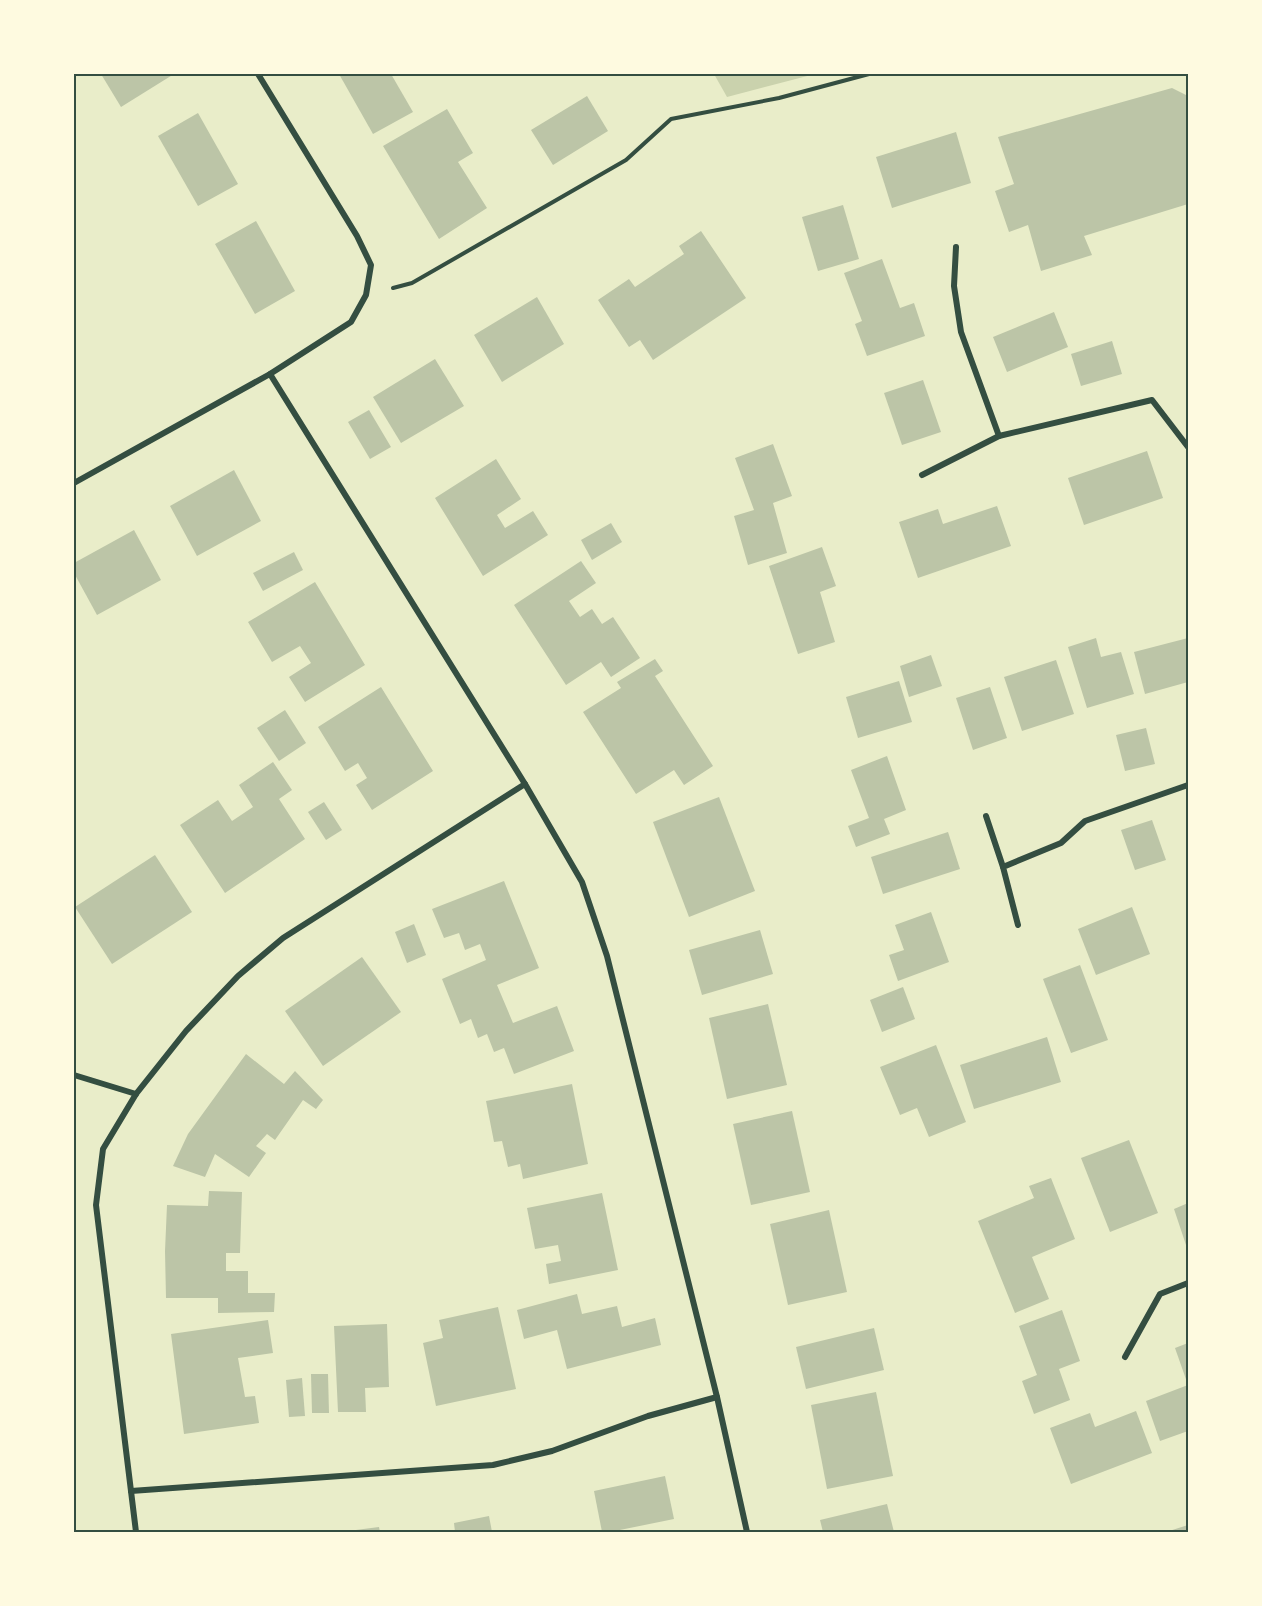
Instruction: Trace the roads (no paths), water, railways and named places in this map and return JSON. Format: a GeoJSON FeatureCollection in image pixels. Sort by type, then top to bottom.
{"type":"FeatureCollection","features":[{"type":"Feature","properties":{"kind":"street"},"geometry":{"type":"LineString","coordinates":[[74,483],[270,374],[351,322],[366,295],[371,265],[357,236],[258,74]]}},
{"type":"Feature","properties":{"kind":"street"},"geometry":{"type":"LineString","coordinates":[[956,247],[954,286],[961,332],[999,436]]}},
{"type":"Feature","properties":{"kind":"street"},"geometry":{"type":"LineString","coordinates":[[270,374],[525,784],[582,882],[607,956],[717,1397],[747,1533]]}},
{"type":"Feature","properties":{"kind":"street"},"geometry":{"type":"LineString","coordinates":[[922,475],[999,436],[1152,400],[1188,447]]}},
{"type":"Feature","properties":{"kind":"street"},"geometry":{"type":"LineString","coordinates":[[136,1533],[96,1205],[103,1149],[136,1094],[186,1031],[238,976],[284,938],[525,784]]}},
{"type":"Feature","properties":{"kind":"street"},"geometry":{"type":"LineString","coordinates":[[1003,867],[1061,843],[1085,821],[1188,785]]}},
{"type":"Feature","properties":{"kind":"street"},"geometry":{"type":"LineString","coordinates":[[986,816],[1003,867],[1018,925]]}},
{"type":"Feature","properties":{"kind":"street"},"geometry":{"type":"LineString","coordinates":[[74,1075],[136,1094]]}},
{"type":"Feature","properties":{"kind":"street"},"geometry":{"type":"LineString","coordinates":[[1125,1357],[1160,1294],[1188,1283]]}},
{"type":"Feature","properties":{"kind":"street"},"geometry":{"type":"LineString","coordinates":[[131,1491],[493,1466],[552,1451],[648,1416],[717,1397]]}}]}
